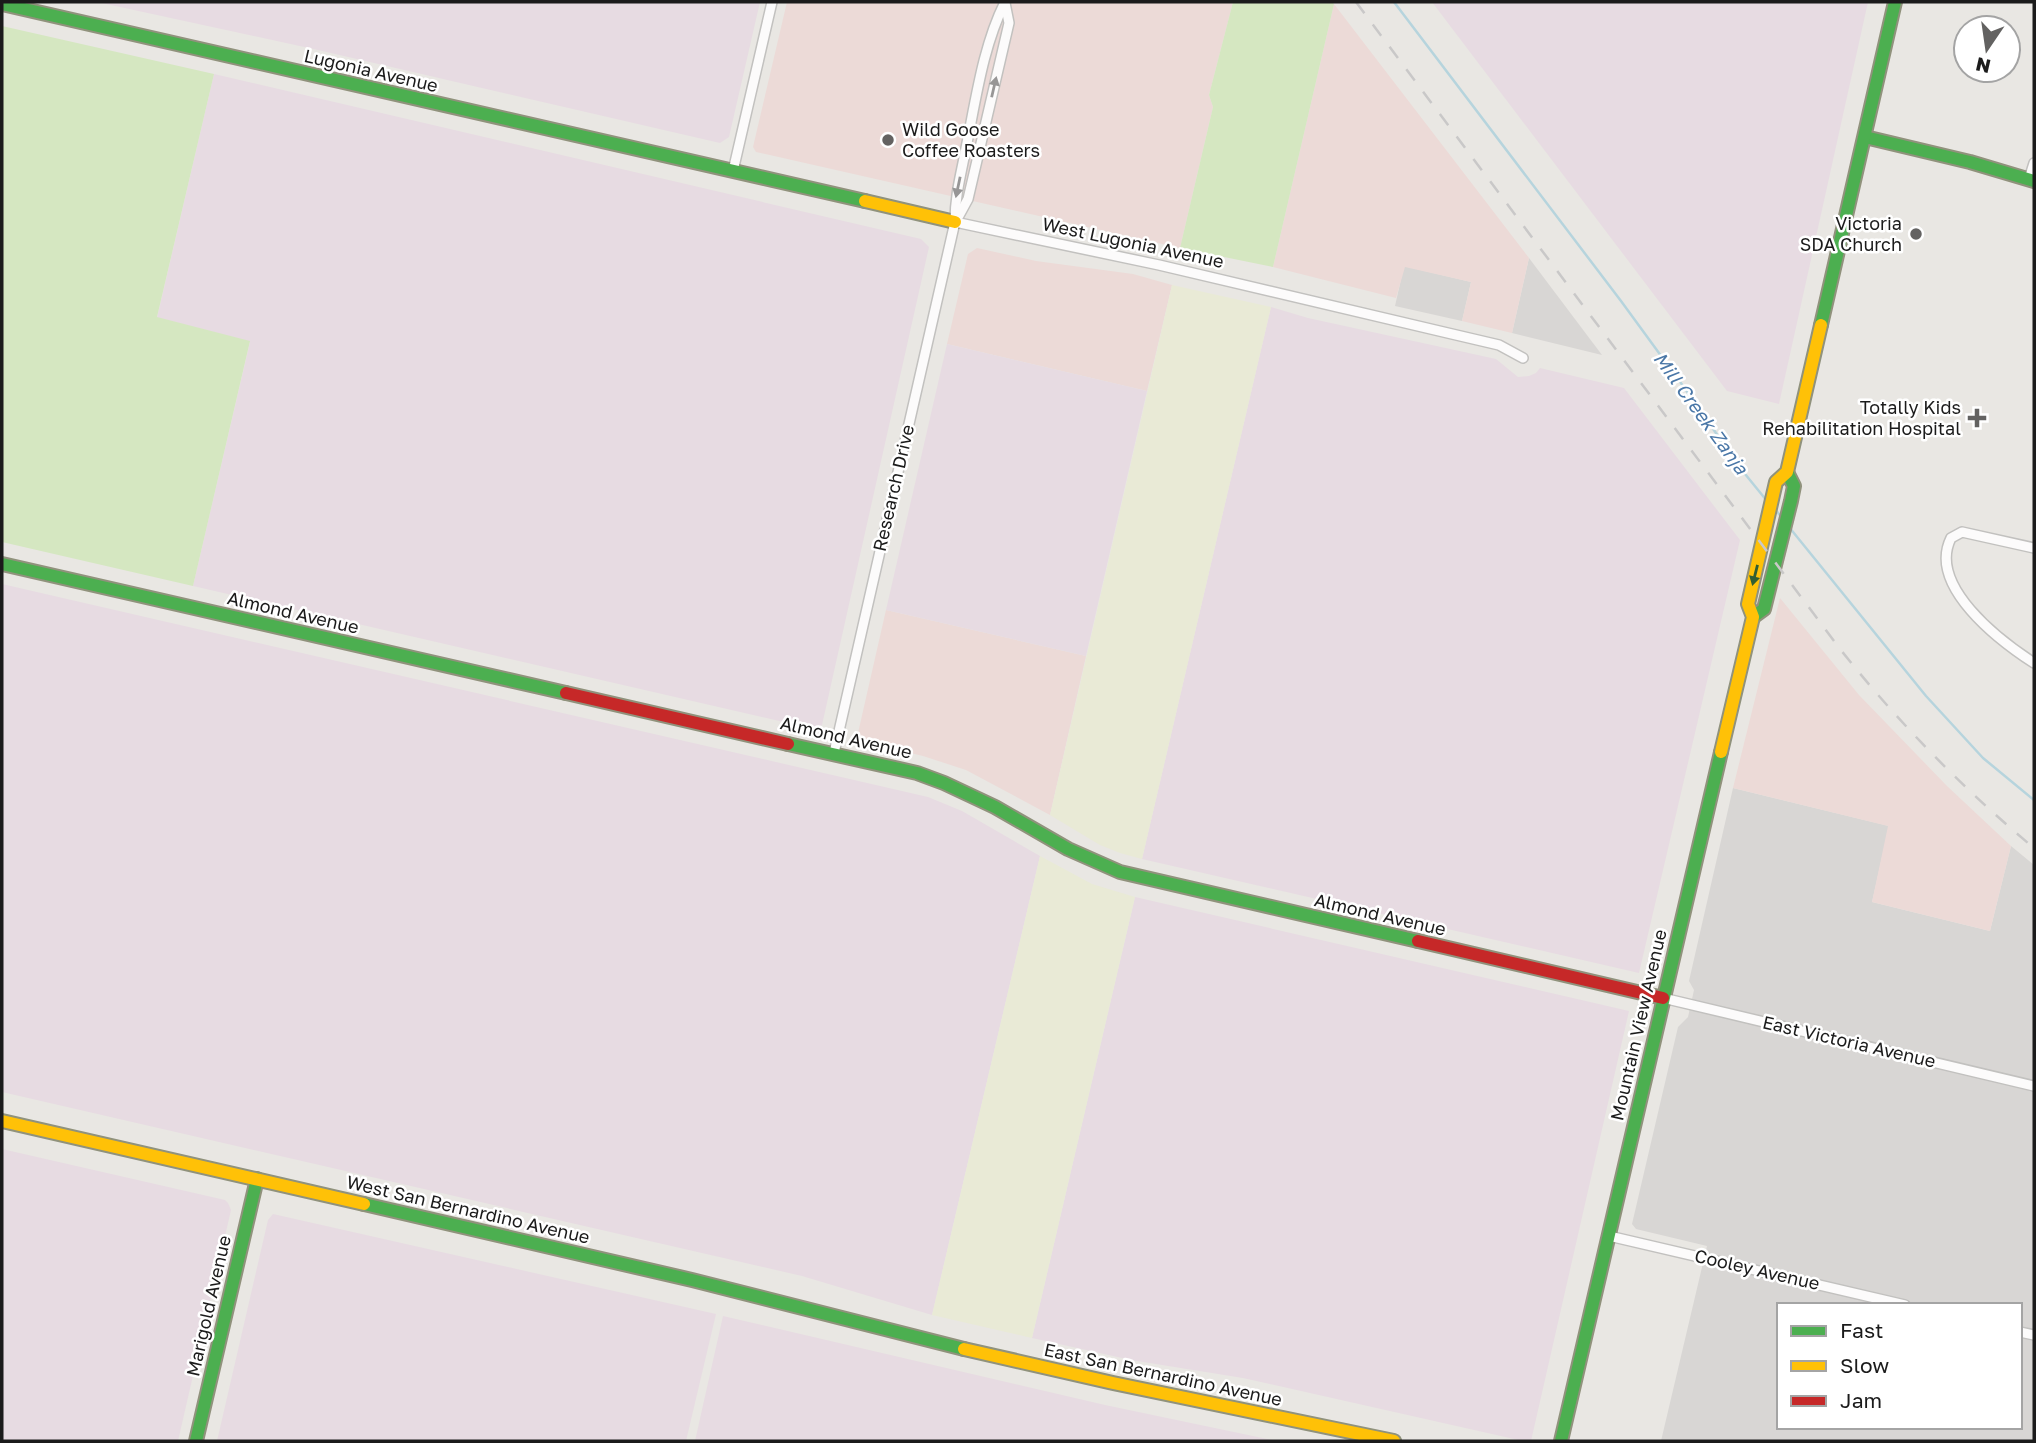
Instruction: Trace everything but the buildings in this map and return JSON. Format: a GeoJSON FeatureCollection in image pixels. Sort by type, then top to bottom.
{"type":"FeatureCollection","features":[{"type":"Feature","properties":{"kind":"street"},"geometry":{"type":"LineString","coordinates":[[733,171],[772,2]]}},
{"type":"Feature","properties":{"kind":"street","name":"Research Drive"},"geometry":{"type":"LineString","coordinates":[[956,222],[955,200],[983,69],[996,19],[1005,2]]}},
{"type":"Feature","properties":{"kind":"street","name":"Research Drive"},"geometry":{"type":"LineString","coordinates":[[834,753],[956,222],[968,199],[1007,33],[1009,23],[1005,2]]}},
{"type":"Feature","properties":{"kind":"street","name":"Mountain View Avenue"},"geometry":{"type":"LineString","coordinates":[[1561,1441],[1753,617],[1748,604],[1776,482],[1787,471],[1895,2]]}},
{"type":"Feature","properties":{"kind":"street","name":"Lugonia Avenue"},"geometry":{"type":"LineString","coordinates":[[2,4],[733,171]]}},
{"type":"Feature","properties":{"kind":"street"},"geometry":{"type":"LineString","coordinates":[[1865,137],[2032,180],[2034,163]]}},
{"type":"Feature","properties":{"kind":"street","name":"West Lugonia Avenue"},"geometry":{"type":"LineString","coordinates":[[733,171],[1172,268],[1499,345],[1523,358]]}},
{"type":"Feature","properties":{"kind":"street","name":"Mountain View Avenue"},"geometry":{"type":"LineString","coordinates":[[1753,617],[1764,609],[1791,500],[1794,486],[1787,471]]}},
{"type":"Feature","properties":{"kind":"street"},"geometry":{"type":"LineString","coordinates":[[2034,548],[1962,532],[1955,535],[1947,546],[1950,577],[1961,598],[1986,626],[2034,663]]}},
{"type":"Feature","properties":{"kind":"street","name":"Almond Avenue"},"geometry":{"type":"LineString","coordinates":[[2,564],[917,773],[959,787],[1079,855],[1120,872],[1663,998]]}},
{"type":"Feature","properties":{"kind":"street","name":"East Victoria Avenue"},"geometry":{"type":"LineString","coordinates":[[1663,998],[2034,1086]]}},
{"type":"Feature","properties":{"kind":"street","name":"West San Bernardino Avenue"},"geometry":{"type":"LineString","coordinates":[[2,1121],[692,1280],[925,1340]]}},
{"type":"Feature","properties":{"kind":"street","name":"Marigold Avenue"},"geometry":{"type":"LineString","coordinates":[[196,1441],[257,1179]]}},
{"type":"Feature","properties":{"kind":"street","name":"Cooley Avenue"},"geometry":{"type":"LineString","coordinates":[[1609,1236],[1896,1303]]}},
{"type":"Feature","properties":{"kind":"street","name":"East San Bernardino Avenue"},"geometry":{"type":"LineString","coordinates":[[925,1340],[1113,1383],[1394,1441]]}},
{"type":"Feature","properties":{"kind":"shaded area"},"geometry":{"type":"Polygon","coordinates":[[[97,2],[760,2],[729,137],[720,143],[97,2]]]}},
{"type":"Feature","properties":{"kind":"shaded area"},"geometry":{"type":"Polygon","coordinates":[[[787,2],[1233,2],[1209,95],[1213,107],[1180,248],[756,152],[753,147],[787,2]]]}},
{"type":"Feature","properties":{"kind":"shaded area"},"geometry":{"type":"Polygon","coordinates":[[[1432,2],[1868,2],[1779,404],[1727,391],[1432,2]]]}},
{"type":"Feature","properties":{"kind":"shaded area"},"geometry":{"type":"Polygon","coordinates":[[[1334,4],[1529,258],[1512,333],[1462,321],[1471,282],[1405,267],[1396,298],[1273,267],[1334,4]]]}},
{"type":"Feature","properties":{"kind":"shaded area"},"geometry":{"type":"Polygon","coordinates":[[[214,74],[921,239],[929,247],[822,725],[814,729],[193,586],[250,342],[157,318],[214,74]]]}},
{"type":"Feature","properties":{"kind":"shaded area"},"geometry":{"type":"Polygon","coordinates":[[[977,248],[1036,261],[1133,274],[1172,285],[1147,391],[947,344],[968,254],[977,248]]]}},
{"type":"Feature","properties":{"kind":"shaded area"},"geometry":{"type":"Polygon","coordinates":[[[1529,258],[1602,355],[1512,333],[1529,258]]]}},
{"type":"Feature","properties":{"kind":"shaded area"},"geometry":{"type":"Polygon","coordinates":[[[1404,266],[1471,282],[1462,321],[1395,306],[1404,266]]]}},
{"type":"Feature","properties":{"kind":"shaded area"},"geometry":{"type":"Polygon","coordinates":[[[1271,307],[1308,318],[1496,359],[1518,377],[1529,376],[1540,368],[1624,388],[1740,540],[1639,973],[1142,859],[1271,307]]]}},
{"type":"Feature","properties":{"kind":"shaded area"},"geometry":{"type":"Polygon","coordinates":[[[947,344],[1147,391],[1086,656],[886,610],[947,344]]]}},
{"type":"Feature","properties":{"kind":"shaded area"},"geometry":{"type":"Polygon","coordinates":[[[2,584],[928,797],[962,811],[1040,856],[932,1315],[802,1276],[2,1092],[2,584]]]}},
{"type":"Feature","properties":{"kind":"shaded area"},"geometry":{"type":"Polygon","coordinates":[[[1780,598],[1859,695],[1947,786],[2011,846],[1990,931],[1872,902],[1888,826],[1733,788],[1780,598]]]}},
{"type":"Feature","properties":{"kind":"shaded area"},"geometry":{"type":"Polygon","coordinates":[[[886,610],[1086,656],[1050,815],[966,770],[923,756],[864,742],[858,733],[886,610]]]}},
{"type":"Feature","properties":{"kind":"shaded area"},"geometry":{"type":"Polygon","coordinates":[[[1733,788],[1889,826],[1872,902],[1990,931],[2011,846],[2034,865],[2034,1441],[1661,1441],[1707,1246],[1636,1229],[1632,1224],[1678,1027],[1688,1017],[1694,990],[1689,981],[1733,788]]]}},
{"type":"Feature","properties":{"kind":"shaded area"},"geometry":{"type":"Polygon","coordinates":[[[1135,897],[1629,1011],[1531,1441],[1243,1378],[1131,1360],[1032,1338],[1135,897]]]}},
{"type":"Feature","properties":{"kind":"shaded area"},"geometry":{"type":"Polygon","coordinates":[[[2,1149],[225,1200],[228,1203],[231,1210],[178,1441],[2,1441],[2,1149]]]}},
{"type":"Feature","properties":{"kind":"shaded area"},"geometry":{"type":"Polygon","coordinates":[[[273,1214],[716,1314],[686,1441],[217,1441],[268,1220],[273,1214]]]}},
{"type":"Feature","properties":{"kind":"shaded area"},"geometry":{"type":"Polygon","coordinates":[[[723,1316],[1105,1405],[1277,1441],[695,1441],[723,1316]]]}},
{"type":"Feature","properties":{"kind":"green space"},"geometry":{"type":"Polygon","coordinates":[[[1233,2],[1334,4],[1273,267],[1180,248],[1213,107],[1209,95],[1233,2]]]}},
{"type":"Feature","properties":{"kind":"green space"},"geometry":{"type":"Polygon","coordinates":[[[2,26],[214,74],[157,317],[250,341],[193,586],[2,542],[2,26]]]}},
{"type":"Feature","properties":{"kind":"green space"},"geometry":{"type":"Polygon","coordinates":[[[1172,285],[1271,307],[1142,859],[1100,845],[1050,815],[1172,285]]]}},
{"type":"Feature","properties":{"kind":"green space"},"geometry":{"type":"Polygon","coordinates":[[[1040,856],[1092,884],[1135,897],[1032,1338],[932,1315],[1040,856]]]}},
{"type":"Feature","properties":{"kind":"waterway","name":"Mill Creek Zanja"},"geometry":{"type":"LineString","coordinates":[[1394,2],[1621,301],[1741,469],[1767,501]]}},
{"type":"Feature","properties":{"kind":"waterway","name":"Mill Creek Zanja"},"geometry":{"type":"LineString","coordinates":[[1774,508],[1783,519]]}},
{"type":"Feature","properties":{"kind":"waterway","name":"Mill Creek Zanja"},"geometry":{"type":"LineString","coordinates":[[1789,527],[1926,696],[1983,758],[2034,800]]}},
{"type":"Feature","properties":{"kind":"railway"},"geometry":{"type":"LineString","coordinates":[[1356,2],[1840,649],[1932,753],[1981,802],[2034,848]]}},
{"type":"Feature","properties":{"kind":"traffic: fast"},"geometry":{"type":"LineString","coordinates":[[1821,325],[1895,2]]}},
{"type":"Feature","properties":{"kind":"traffic: fast"},"geometry":{"type":"LineString","coordinates":[[2,4],[865,201]]}},
{"type":"Feature","properties":{"kind":"traffic: fast"},"geometry":{"type":"LineString","coordinates":[[1865,137],[1970,162],[2034,181]]}},
{"type":"Feature","properties":{"kind":"traffic: fast"},"geometry":{"type":"LineString","coordinates":[[1753,617],[1764,609],[1791,501],[1794,486],[1787,472]]}},
{"type":"Feature","properties":{"kind":"traffic: fast"},"geometry":{"type":"LineString","coordinates":[[2,564],[566,693]]}},
{"type":"Feature","properties":{"kind":"traffic: fast"},"geometry":{"type":"LineString","coordinates":[[788,744],[917,773],[944,783],[995,807],[1068,849],[1120,872],[1418,941]]}},
{"type":"Feature","properties":{"kind":"traffic: fast"},"geometry":{"type":"LineString","coordinates":[[1561,1441],[1721,752]]}},
{"type":"Feature","properties":{"kind":"traffic: fast"},"geometry":{"type":"LineString","coordinates":[[196,1441],[257,1179]]}},
{"type":"Feature","properties":{"kind":"traffic: fast"},"geometry":{"type":"LineString","coordinates":[[364,1204],[692,1280],[964,1349]]}},
{"type":"Feature","properties":{"kind":"traffic: slow"},"geometry":{"type":"LineString","coordinates":[[865,201],[955,222]]}},
{"type":"Feature","properties":{"kind":"traffic: slow"},"geometry":{"type":"LineString","coordinates":[[1721,752],[1753,617],[1748,604],[1776,482],[1787,472],[1821,325]]}},
{"type":"Feature","properties":{"kind":"traffic: slow"},"geometry":{"type":"LineString","coordinates":[[2,1121],[364,1204]]}},
{"type":"Feature","properties":{"kind":"traffic: slow"},"geometry":{"type":"LineString","coordinates":[[964,1349],[1394,1441]]}},
{"type":"Feature","properties":{"kind":"traffic: jam"},"geometry":{"type":"LineString","coordinates":[[566,693],[788,744]]}},
{"type":"Feature","properties":{"kind":"traffic: jam"},"geometry":{"type":"LineString","coordinates":[[1418,941],[1663,998]]}},
{"type":"Feature","properties":{"kind":"place","name":"Wild Goose Coffee Roasters"},"geometry":{"type":"Point","coordinates":[888,140]}},
{"type":"Feature","properties":{"kind":"place","name":"Victoria SDA Church"},"geometry":{"type":"Point","coordinates":[1916,234]}},
{"type":"Feature","properties":{"kind":"place","name":"Totally Kids Rehabilitation Hospital"},"geometry":{"type":"Point","coordinates":[1977,418]}}]}
